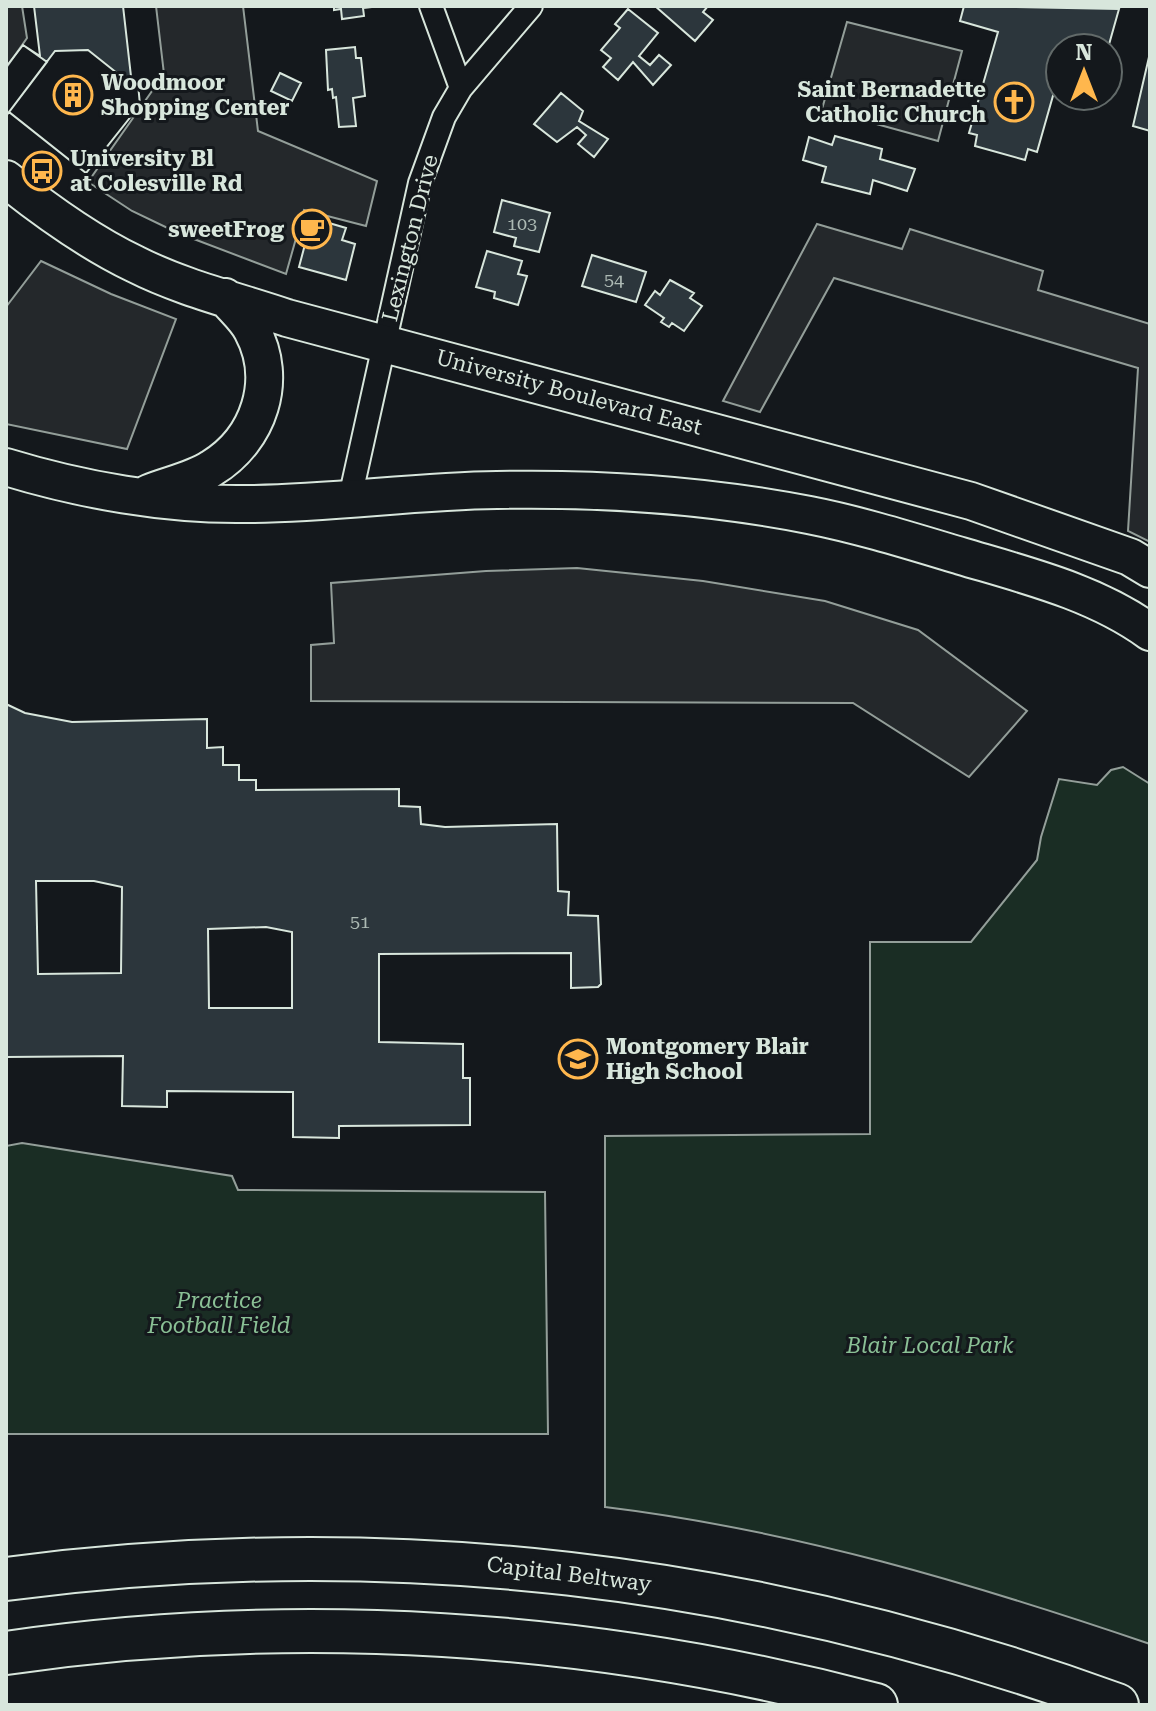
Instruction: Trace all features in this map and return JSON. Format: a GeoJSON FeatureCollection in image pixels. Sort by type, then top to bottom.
{"type":"FeatureCollection","features":[{"type":"Feature","properties":{"kind":"highway","name":"Capital Beltway"},"geometry":{"type":"LineString","coordinates":[[6,1579],[159,1561],[314,1557],[457,1561],[611,1577],[766,1603],[934,1643],[1117,1705]]}},
{"type":"Feature","properties":{"kind":"highway"},"geometry":{"type":"LineString","coordinates":[[6,1653],[138,1638],[239,1632],[454,1636],[670,1659],[752,1674],[876,1705]]}},
{"type":"Feature","properties":{"kind":"main road","name":"University Boulevard East"},"geometry":{"type":"LineString","coordinates":[[6,179],[47,212],[136,265],[225,297],[971,501],[1130,557],[1150,569]]}},
{"type":"Feature","properties":{"kind":"main road"},"geometry":{"type":"LineString","coordinates":[[142,496],[210,470],[236,450],[255,422],[265,386],[261,352],[251,328],[225,297]]}},
{"type":"Feature","properties":{"kind":"main road"},"geometry":{"type":"LineString","coordinates":[[6,467],[142,496],[242,504],[495,490],[595,490],[702,498],[811,515],[1066,588],[1150,632]]}},
{"type":"Feature","properties":{"kind":"street"},"geometry":{"type":"LineString","coordinates":[[431,6],[461,88]]}},
{"type":"Feature","properties":{"kind":"street","name":"Lexington Drive"},"geometry":{"type":"LineString","coordinates":[[350,498],[420,183],[444,117],[461,88],[531,6]]}},
{"type":"Feature","properties":{"kind":"green space","name":"Blair Local Park"},"geometry":{"type":"Polygon","coordinates":[[[1123,767],[1150,784],[1150,1644],[1016,1600],[881,1561],[744,1530],[605,1507],[605,1136],[870,1134],[870,942],[971,942],[1037,860],[1059,779],[1097,785],[1111,770],[1123,767]]]}},
{"type":"Feature","properties":{"kind":"green space","name":"Practice Football Field"},"geometry":{"type":"Polygon","coordinates":[[[22,1143],[232,1176],[238,1190],[545,1192],[548,1434],[6,1434],[6,1146],[22,1143]]]}},
{"type":"Feature","properties":{"kind":"shaded area"},"geometry":{"type":"Polygon","coordinates":[[[6,6],[22,6],[27,38],[6,68],[6,6]]]}},
{"type":"Feature","properties":{"kind":"shaded area"},"geometry":{"type":"Polygon","coordinates":[[[156,6],[243,6],[258,131],[377,181],[366,226],[304,210],[286,274],[178,233],[132,211],[88,182],[164,74],[156,6]]]}},
{"type":"Feature","properties":{"kind":"shaded area"},"geometry":{"type":"Polygon","coordinates":[[[847,22],[962,51],[938,141],[822,109],[847,22]]]}},
{"type":"Feature","properties":{"kind":"shaded area"},"geometry":{"type":"Polygon","coordinates":[[[817,224],[902,249],[910,229],[1043,271],[1038,290],[1150,324],[1150,542],[1128,531],[1138,368],[834,278],[760,412],[723,401],[817,224]]]}},
{"type":"Feature","properties":{"kind":"shaded area"},"geometry":{"type":"Polygon","coordinates":[[[41,261],[111,294],[176,319],[127,449],[6,424],[6,307],[41,261]]]}},
{"type":"Feature","properties":{"kind":"shaded area"},"geometry":{"type":"Polygon","coordinates":[[[577,568],[703,581],[825,601],[918,630],[1027,711],[969,777],[853,703],[311,701],[311,645],[334,643],[331,583],[486,571],[577,568]]]}},
{"type":"Feature","properties":{"kind":"building","name":"Woodmoor Shopping Center"},"geometry":{"type":"Polygon","coordinates":[[[34,6],[123,6],[132,85],[138,84],[140,105],[86,173],[9,112],[6,116],[6,67],[23,45],[40,56],[34,6]]]}},
{"type":"Feature","properties":{"kind":"building"},"geometry":{"type":"Polygon","coordinates":[[[334,6],[371,7],[363,8],[364,16],[342,19],[341,9],[334,10],[334,6]]]}},
{"type":"Feature","properties":{"kind":"building"},"geometry":{"type":"Polygon","coordinates":[[[655,6],[708,6],[703,12],[713,20],[695,41],[655,6]]]}},
{"type":"Feature","properties":{"kind":"building","name":"Saint Bernadette Catholic Church"},"geometry":{"type":"Polygon","coordinates":[[[964,6],[1119,9],[1113,32],[1044,32],[1044,112],[1048,112],[1037,152],[1028,149],[1025,160],[975,146],[977,135],[969,133],[998,32],[960,21],[964,6]]]}},
{"type":"Feature","properties":{"kind":"building"},"geometry":{"type":"Polygon","coordinates":[[[628,9],[658,33],[639,56],[650,65],[659,55],[671,65],[653,85],[633,62],[618,80],[603,67],[611,58],[601,50],[620,28],[615,24],[628,9]]]}},
{"type":"Feature","properties":{"kind":"building"},"geometry":{"type":"Polygon","coordinates":[[[23,45],[47,62],[6,116],[6,67],[23,45]]]}},
{"type":"Feature","properties":{"kind":"building"},"geometry":{"type":"Polygon","coordinates":[[[355,47],[356,58],[361,58],[365,96],[353,98],[356,126],[339,127],[336,97],[333,98],[332,89],[328,90],[326,50],[355,47]]]}},
{"type":"Feature","properties":{"kind":"building","name":"Woodmoor Shopping Center"},"geometry":{"type":"Polygon","coordinates":[[[88,50],[132,85],[138,84],[140,105],[86,173],[9,112],[55,51],[88,50]]]}},
{"type":"Feature","properties":{"kind":"building"},"geometry":{"type":"Polygon","coordinates":[[[1150,58],[1150,131],[1133,126],[1150,58]]]}},
{"type":"Feature","properties":{"kind":"building"},"geometry":{"type":"Polygon","coordinates":[[[280,73],[301,83],[292,101],[271,91],[280,73]]]}},
{"type":"Feature","properties":{"kind":"building"},"geometry":{"type":"Polygon","coordinates":[[[561,93],[583,111],[579,121],[608,139],[594,157],[578,144],[586,135],[577,127],[557,142],[534,124],[561,93]]]}},
{"type":"Feature","properties":{"kind":"building"},"geometry":{"type":"Polygon","coordinates":[[[835,136],[882,149],[880,159],[915,169],[907,191],[873,180],[870,194],[822,182],[826,167],[803,160],[809,137],[832,145],[835,136]]]}},
{"type":"Feature","properties":{"kind":"building"},"geometry":{"type":"Polygon","coordinates":[[[502,200],[550,213],[539,252],[514,246],[516,238],[494,232],[502,200]]]}},
{"type":"Feature","properties":{"kind":"building"},"geometry":{"type":"Polygon","coordinates":[[[312,218],[346,228],[342,240],[355,244],[346,280],[299,267],[312,218]]]}},
{"type":"Feature","properties":{"kind":"building"},"geometry":{"type":"Polygon","coordinates":[[[487,251],[522,261],[518,274],[527,276],[518,305],[494,298],[495,292],[476,287],[487,251]]]}},
{"type":"Feature","properties":{"kind":"building"},"geometry":{"type":"Polygon","coordinates":[[[592,255],[646,272],[636,302],[582,286],[592,255]]]}},
{"type":"Feature","properties":{"kind":"building"},"geometry":{"type":"Polygon","coordinates":[[[670,280],[694,293],[690,298],[702,306],[684,331],[672,323],[669,327],[661,322],[664,318],[645,305],[655,291],[660,295],[670,280]]]}},
{"type":"Feature","properties":{"kind":"building","name":"Montgomery Blair High School"},"geometry":{"type":"Polygon","coordinates":[[[6,704],[25,713],[72,722],[207,719],[207,748],[223,747],[223,765],[239,765],[239,780],[256,780],[256,790],[399,789],[399,806],[420,807],[421,824],[445,827],[557,824],[558,891],[569,892],[568,915],[598,916],[601,984],[598,987],[571,988],[571,953],[379,954],[379,1042],[463,1044],[463,1078],[470,1078],[470,1125],[339,1126],[339,1138],[293,1137],[293,1092],[167,1091],[167,1107],[122,1106],[123,1056],[6,1057],[6,704]],[[36,881],[38,974],[121,973],[122,887],[94,881],[36,881]],[[266,927],[208,929],[209,1008],[292,1008],[292,932],[266,927]]]}},
{"type":"Feature","properties":{"kind":"place","name":"Woodmoor Shopping Center"},"geometry":{"type":"Point","coordinates":[73,95]}},
{"type":"Feature","properties":{"kind":"place","name":"Saint Bernadette Catholic Church"},"geometry":{"type":"Point","coordinates":[1014,102]}},
{"type":"Feature","properties":{"kind":"place","name":"University Bl at Colesville Rd"},"geometry":{"type":"Point","coordinates":[42,171]}},
{"type":"Feature","properties":{"kind":"place","name":"sweetFrog"},"geometry":{"type":"Point","coordinates":[312,229]}},
{"type":"Feature","properties":{"kind":"place","name":"Montgomery Blair High School"},"geometry":{"type":"Point","coordinates":[578,1059]}}]}
